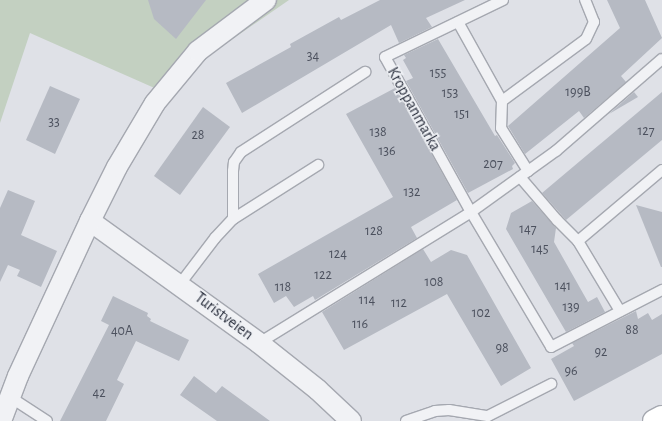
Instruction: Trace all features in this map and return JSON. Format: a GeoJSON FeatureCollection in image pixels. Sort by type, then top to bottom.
{"type":"FeatureCollection","features":[{"type":"Feature","properties":{"kind":"street"},"geometry":{"type":"LineString","coordinates":[[1,421],[90,221],[117,167],[155,103],[198,51],[266,0]]}},
{"type":"Feature","properties":{"kind":"street","name":"Turistveien"},"geometry":{"type":"LineString","coordinates":[[90,221],[180,284],[258,342],[318,390],[350,421]]}},
{"type":"Feature","properties":{"kind":"street"},"geometry":{"type":"LineString","coordinates":[[654,421],[662,417]]}},
{"type":"Feature","properties":{"kind":"lane","name":"Kroppanmarka"},"geometry":{"type":"LineString","coordinates":[[504,0],[385,57],[470,212],[551,347],[662,290]]}},
{"type":"Feature","properties":{"kind":"lane"},"geometry":{"type":"LineString","coordinates":[[502,101],[586,39],[594,22],[585,0]]}},
{"type":"Feature","properties":{"kind":"lane"},"geometry":{"type":"LineString","coordinates":[[458,22],[502,101],[501,128],[524,174],[557,220],[578,241],[620,311]]}},
{"type":"Feature","properties":{"kind":"lane"},"geometry":{"type":"LineString","coordinates":[[258,342],[470,212],[556,151],[662,59]]}},
{"type":"Feature","properties":{"kind":"lane"},"geometry":{"type":"LineString","coordinates":[[233,219],[234,162],[241,152],[365,72]]}},
{"type":"Feature","properties":{"kind":"lane"},"geometry":{"type":"LineString","coordinates":[[180,284],[215,238],[233,219],[318,165]]}},
{"type":"Feature","properties":{"kind":"lane"},"geometry":{"type":"LineString","coordinates":[[578,241],[662,170]]}},
{"type":"Feature","properties":{"kind":"lane"},"geometry":{"type":"LineString","coordinates":[[406,421],[424,414],[449,410],[488,416],[551,384]]}},
{"type":"Feature","properties":{"kind":"lane"},"geometry":{"type":"LineString","coordinates":[[10,398],[47,421]]}},
{"type":"Feature","properties":{"kind":"green space"},"geometry":{"type":"Polygon","coordinates":[[[0,0],[289,0],[159,90],[30,33],[0,123],[0,0]]]}},
{"type":"Feature","properties":{"kind":"building"},"geometry":{"type":"Polygon","coordinates":[[[148,0],[206,0],[176,39],[154,19],[148,0]]]}},
{"type":"Feature","properties":{"kind":"building"},"geometry":{"type":"Polygon","coordinates":[[[380,0],[465,0],[426,18],[432,27],[399,43],[391,25],[242,113],[226,83],[291,47],[290,44],[339,17],[341,20],[380,0]]]}},
{"type":"Feature","properties":{"kind":"building"},"geometry":{"type":"Polygon","coordinates":[[[607,0],[645,0],[662,38],[621,76],[626,82],[584,118],[579,111],[525,154],[508,126],[620,28],[607,0]]]}},
{"type":"Feature","properties":{"kind":"building"},"geometry":{"type":"Polygon","coordinates":[[[438,39],[495,136],[497,135],[515,163],[512,166],[513,169],[468,193],[406,81],[413,78],[403,60],[406,58],[404,55],[438,39]]]}},
{"type":"Feature","properties":{"kind":"building"},"geometry":{"type":"Polygon","coordinates":[[[50,86],[80,99],[55,154],[26,140],[50,86]]]}},
{"type":"Feature","properties":{"kind":"building"},"geometry":{"type":"Polygon","coordinates":[[[395,88],[457,200],[411,227],[417,238],[315,300],[313,296],[294,307],[286,296],[274,303],[258,274],[393,197],[346,114],[395,88]]]}},
{"type":"Feature","properties":{"kind":"building"},"geometry":{"type":"Polygon","coordinates":[[[634,92],[638,97],[609,114],[634,92]]]}},
{"type":"Feature","properties":{"kind":"building"},"geometry":{"type":"Polygon","coordinates":[[[662,92],[662,140],[566,220],[542,193],[662,92]]]}},
{"type":"Feature","properties":{"kind":"building"},"geometry":{"type":"Polygon","coordinates":[[[203,107],[230,127],[180,195],[154,176],[203,107]]]}},
{"type":"Feature","properties":{"kind":"building"},"geometry":{"type":"Polygon","coordinates":[[[8,190],[35,201],[21,235],[57,251],[41,287],[17,276],[20,270],[8,265],[0,282],[0,208],[8,190]]]}},
{"type":"Feature","properties":{"kind":"building"},"geometry":{"type":"Polygon","coordinates":[[[532,201],[556,228],[554,242],[588,302],[597,297],[605,312],[566,332],[506,229],[511,213],[532,201]]]}},
{"type":"Feature","properties":{"kind":"building"},"geometry":{"type":"Polygon","coordinates":[[[636,205],[662,212],[662,267],[661,267],[636,205]]]}},
{"type":"Feature","properties":{"kind":"building"},"geometry":{"type":"Polygon","coordinates":[[[423,249],[431,262],[451,250],[467,255],[531,368],[501,386],[447,294],[344,350],[322,312],[423,249]]]}},
{"type":"Feature","properties":{"kind":"building"},"geometry":{"type":"Polygon","coordinates":[[[113,296],[148,313],[147,316],[151,319],[150,321],[189,340],[179,361],[136,341],[117,380],[124,384],[106,421],[60,421],[109,325],[101,321],[113,296]]]}},
{"type":"Feature","properties":{"kind":"building"},"geometry":{"type":"Polygon","coordinates":[[[636,311],[638,319],[648,313],[652,320],[662,314],[662,354],[574,401],[551,359],[574,346],[572,343],[636,311]]]}},
{"type":"Feature","properties":{"kind":"building"},"geometry":{"type":"Polygon","coordinates":[[[194,376],[216,393],[222,386],[270,421],[217,421],[180,395],[194,376]]]}}]}
